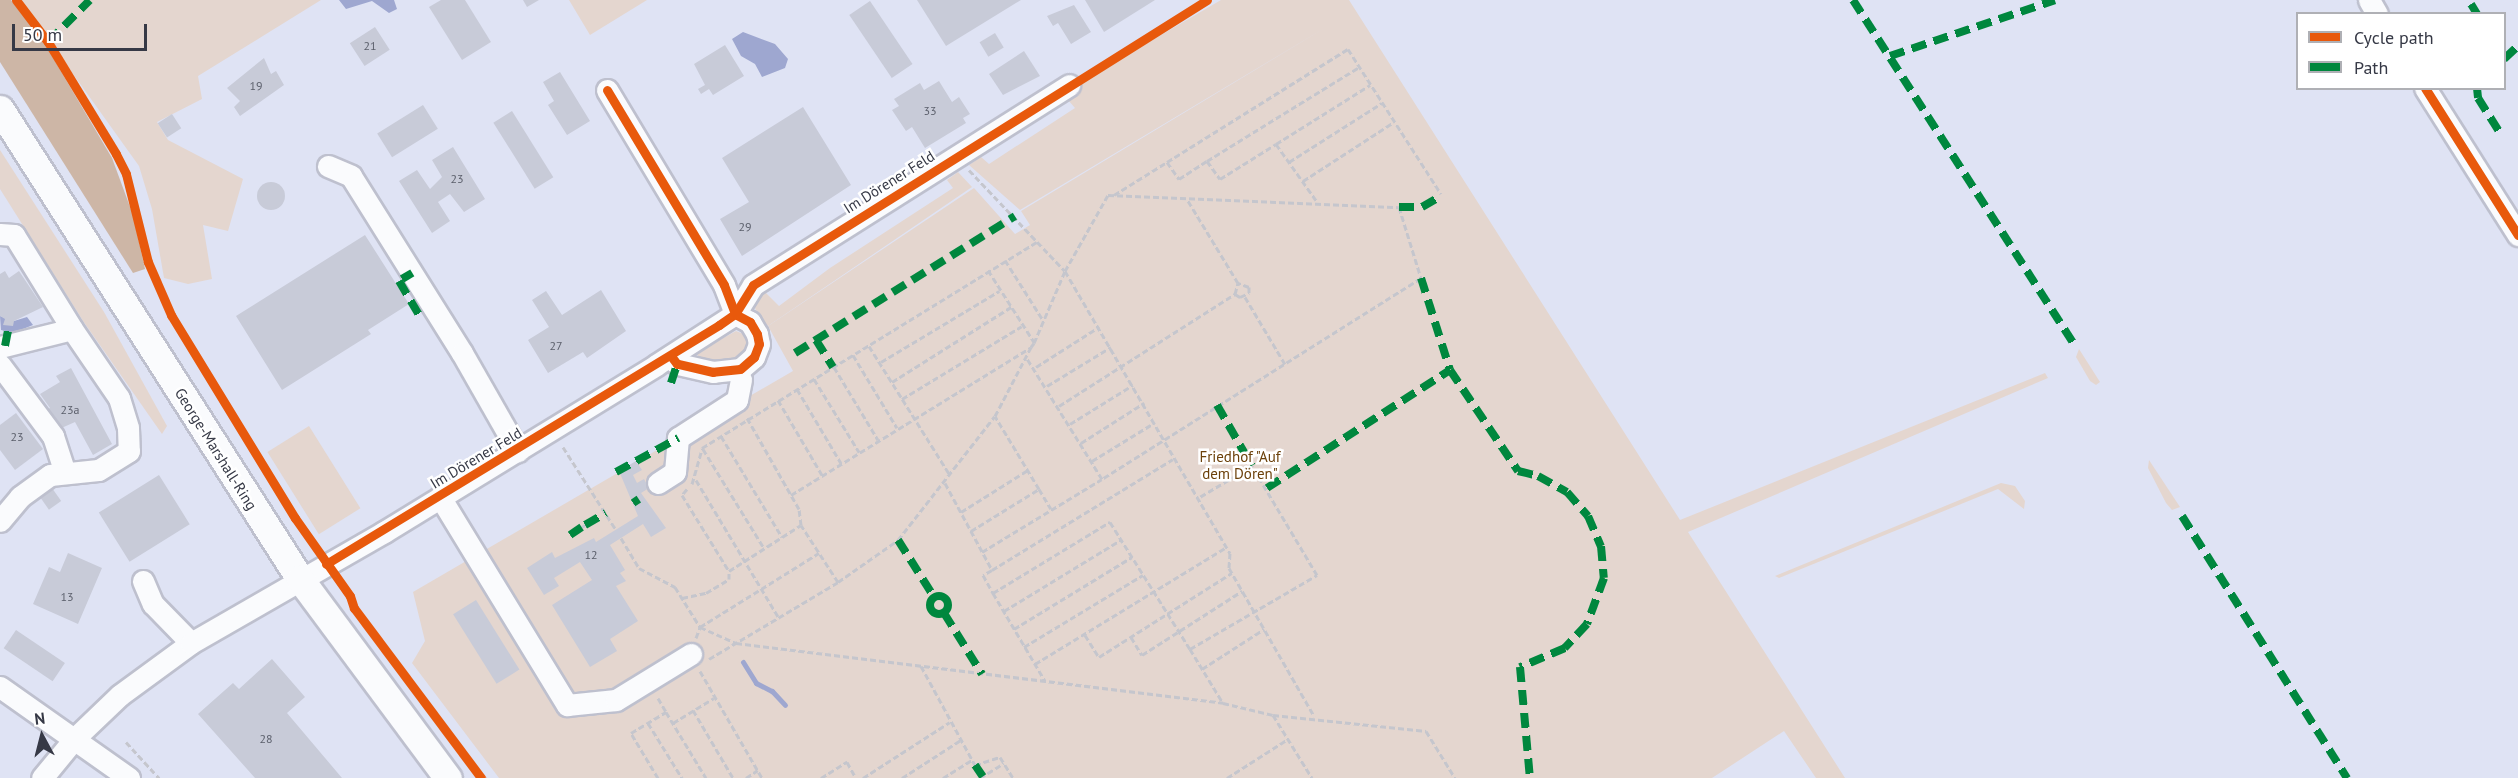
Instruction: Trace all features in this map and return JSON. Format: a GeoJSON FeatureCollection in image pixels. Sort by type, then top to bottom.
{"type":"FeatureCollection","features":[{"type":"Feature","properties":{"kind":"main road","name":"George-Marshall-Ring"},"geometry":{"type":"LineString","coordinates":[[0,109],[300,579],[448,778]]}},
{"type":"Feature","properties":{"kind":"street","name":"Im Dörener Feld"},"geometry":{"type":"LineString","coordinates":[[42,778],[75,738],[120,695],[191,643],[518,451],[671,356],[735,314],[753,285],[1069,85]]}},
{"type":"Feature","properties":{"kind":"street"},"geometry":{"type":"LineString","coordinates":[[607,90],[724,285],[735,314],[750,322],[759,344],[754,357],[740,369],[713,372],[677,364],[671,356]]}},
{"type":"Feature","properties":{"kind":"street"},"geometry":{"type":"LineString","coordinates":[[2426,90],[2518,235]]}},
{"type":"Feature","properties":{"kind":"street","name":"Im Dörener Feld"},"geometry":{"type":"LineString","coordinates":[[328,166],[351,176],[462,353],[518,451]]}},
{"type":"Feature","properties":{"kind":"street"},"geometry":{"type":"LineString","coordinates":[[0,234],[14,235],[118,398],[128,428],[131,455],[98,470],[64,470],[50,475],[20,497],[0,521]]}},
{"type":"Feature","properties":{"kind":"street"},"geometry":{"type":"LineString","coordinates":[[0,347],[72,329]]}},
{"type":"Feature","properties":{"kind":"street"},"geometry":{"type":"LineString","coordinates":[[0,365],[53,436],[64,470]]}},
{"type":"Feature","properties":{"kind":"street"},"geometry":{"type":"LineString","coordinates":[[657,483],[675,472],[678,438],[737,400],[741,379]]}},
{"type":"Feature","properties":{"kind":"street"},"geometry":{"type":"LineString","coordinates":[[440,497],[567,705],[616,700],[699,660]]}},
{"type":"Feature","properties":{"kind":"street"},"geometry":{"type":"LineString","coordinates":[[143,582],[153,604],[191,643]]}},
{"type":"Feature","properties":{"kind":"street"},"geometry":{"type":"LineString","coordinates":[[0,687],[129,778]]}},
{"type":"Feature","properties":{"kind":"path"},"geometry":{"type":"LineString","coordinates":[[1112,196],[1348,49],[1441,194]]}},
{"type":"Feature","properties":{"kind":"path"},"geometry":{"type":"LineString","coordinates":[[1167,162],[1179,178],[1359,68]]}},
{"type":"Feature","properties":{"kind":"path"},"geometry":{"type":"LineString","coordinates":[[1207,161],[1220,179],[1370,85]]}},
{"type":"Feature","properties":{"kind":"path"},"geometry":{"type":"LineString","coordinates":[[1289,162],[1382,103]]}},
{"type":"Feature","properties":{"kind":"path"},"geometry":{"type":"LineString","coordinates":[[1302,181],[1394,122]]}},
{"type":"Feature","properties":{"kind":"path"},"geometry":{"type":"LineString","coordinates":[[1276,144],[1318,203]]}},
{"type":"Feature","properties":{"kind":"path"},"geometry":{"type":"LineString","coordinates":[[957,158],[1065,271],[1144,403],[1162,441],[1227,547],[1232,573],[1314,716]]}},
{"type":"Feature","properties":{"kind":"path"},"geometry":{"type":"LineString","coordinates":[[762,778],[714,698],[699,660],[779,618],[838,582],[898,540],[945,483],[995,416],[1034,343],[1065,271],[1108,195],[1399,207],[1421,278],[982,552]]}},
{"type":"Feature","properties":{"kind":"path"},"geometry":{"type":"LineString","coordinates":[[1186,199],[1238,283],[1249,287],[1245,297]]}},
{"type":"Feature","properties":{"kind":"path"},"geometry":{"type":"LineString","coordinates":[[682,598],[706,593],[729,579],[729,571],[682,495],[696,480],[702,448],[988,270],[1037,242]]}},
{"type":"Feature","properties":{"kind":"path"},"geometry":{"type":"LineString","coordinates":[[1005,260],[1043,320]]}},
{"type":"Feature","properties":{"kind":"path"},"geometry":{"type":"LineString","coordinates":[[988,270],[999,291],[1034,343]]}},
{"type":"Feature","properties":{"kind":"path"},"geometry":{"type":"LineString","coordinates":[[1059,406],[1235,294],[1238,283]]}},
{"type":"Feature","properties":{"kind":"path"},"geometry":{"type":"LineString","coordinates":[[881,362],[999,291]]}},
{"type":"Feature","properties":{"kind":"path"},"geometry":{"type":"LineString","coordinates":[[1235,294],[1245,297],[1285,364]]}},
{"type":"Feature","properties":{"kind":"path"},"geometry":{"type":"LineString","coordinates":[[892,382],[1011,307]]}},
{"type":"Feature","properties":{"kind":"path"},"geometry":{"type":"LineString","coordinates":[[902,399],[1022,326]]}},
{"type":"Feature","properties":{"kind":"path"},"geometry":{"type":"LineString","coordinates":[[1036,367],[1099,327]]}},
{"type":"Feature","properties":{"kind":"path"},"geometry":{"type":"LineString","coordinates":[[869,346],[950,475]]}},
{"type":"Feature","properties":{"kind":"path"},"geometry":{"type":"LineString","coordinates":[[791,495],[1031,347]]}},
{"type":"Feature","properties":{"kind":"path"},"geometry":{"type":"LineString","coordinates":[[1047,386],[1111,347]]}},
{"type":"Feature","properties":{"kind":"path"},"geometry":{"type":"LineString","coordinates":[[853,355],[897,428]]}},
{"type":"Feature","properties":{"kind":"path"},"geometry":{"type":"LineString","coordinates":[[1026,357],[1036,367],[1102,478]]}},
{"type":"Feature","properties":{"kind":"path"},"geometry":{"type":"LineString","coordinates":[[833,367],[878,440]]}},
{"type":"Feature","properties":{"kind":"path"},"geometry":{"type":"LineString","coordinates":[[814,379],[859,452]]}},
{"type":"Feature","properties":{"kind":"path"},"geometry":{"type":"LineString","coordinates":[[1070,424],[1133,385]]}},
{"type":"Feature","properties":{"kind":"path"},"geometry":{"type":"LineString","coordinates":[[797,389],[841,463]]}},
{"type":"Feature","properties":{"kind":"path"},"geometry":{"type":"LineString","coordinates":[[778,400],[822,475]]}},
{"type":"Feature","properties":{"kind":"path"},"geometry":{"type":"LineString","coordinates":[[1081,442],[1144,403]]}},
{"type":"Feature","properties":{"kind":"path"},"geometry":{"type":"LineString","coordinates":[[995,416],[1051,509]]}},
{"type":"Feature","properties":{"kind":"path"},"geometry":{"type":"LineString","coordinates":[[748,419],[799,509],[801,525],[838,582]]}},
{"type":"Feature","properties":{"kind":"path"},"geometry":{"type":"LineString","coordinates":[[1092,460],[1155,423]]}},
{"type":"Feature","properties":{"kind":"path"},"geometry":{"type":"LineString","coordinates":[[721,436],[782,537]]}},
{"type":"Feature","properties":{"kind":"path"},"geometry":{"type":"LineString","coordinates":[[563,447],[616,530]]}},
{"type":"Feature","properties":{"kind":"path"},"geometry":{"type":"LineString","coordinates":[[702,448],[764,548]]}},
{"type":"Feature","properties":{"kind":"path"},"geometry":{"type":"LineString","coordinates":[[1045,681],[983,575],[1173,459]]}},
{"type":"Feature","properties":{"kind":"path"},"geometry":{"type":"LineString","coordinates":[[1190,649],[1253,609],[1317,575],[1252,466],[1198,498]]}},
{"type":"Feature","properties":{"kind":"path"},"geometry":{"type":"LineString","coordinates":[[961,513],[1028,470]]}},
{"type":"Feature","properties":{"kind":"path"},"geometry":{"type":"LineString","coordinates":[[696,480],[779,618]]}},
{"type":"Feature","properties":{"kind":"path"},"geometry":{"type":"LineString","coordinates":[[945,483],[992,570]]}},
{"type":"Feature","properties":{"kind":"path"},"geometry":{"type":"LineString","coordinates":[[971,531],[1040,489]]}},
{"type":"Feature","properties":{"kind":"path"},"geometry":{"type":"LineString","coordinates":[[993,593],[1110,522],[1223,703]]}},
{"type":"Feature","properties":{"kind":"path"},"geometry":{"type":"LineString","coordinates":[[729,571],[801,525]]}},
{"type":"Feature","properties":{"kind":"path"},"geometry":{"type":"LineString","coordinates":[[621,538],[639,568],[675,587],[700,627],[735,643],[1223,703],[1273,715],[1314,716],[1426,731],[1455,778]]}},
{"type":"Feature","properties":{"kind":"path"},"geometry":{"type":"LineString","coordinates":[[1004,611],[1121,540]]}},
{"type":"Feature","properties":{"kind":"path"},"geometry":{"type":"LineString","coordinates":[[1035,664],[1227,547]]}},
{"type":"Feature","properties":{"kind":"path"},"geometry":{"type":"LineString","coordinates":[[700,627],[819,553]]}},
{"type":"Feature","properties":{"kind":"path"},"geometry":{"type":"LineString","coordinates":[[1014,630],[1132,557]]}},
{"type":"Feature","properties":{"kind":"path"},"geometry":{"type":"LineString","coordinates":[[1085,635],[1099,657],[1232,573]]}},
{"type":"Feature","properties":{"kind":"path"},"geometry":{"type":"LineString","coordinates":[[1024,647],[1143,575]]}},
{"type":"Feature","properties":{"kind":"path"},"geometry":{"type":"LineString","coordinates":[[1131,637],[1142,655],[1242,591]]}},
{"type":"Feature","properties":{"kind":"path"},"geometry":{"type":"LineString","coordinates":[[1202,669],[1264,629]]}},
{"type":"Feature","properties":{"kind":"path"},"geometry":{"type":"LineString","coordinates":[[921,666],[975,765],[1000,757],[1013,778]]}},
{"type":"Feature","properties":{"kind":"path"},"geometry":{"type":"LineString","coordinates":[[673,723],[714,698]]}},
{"type":"Feature","properties":{"kind":"path"},"geometry":{"type":"LineString","coordinates":[[693,710],[733,778]]}},
{"type":"Feature","properties":{"kind":"path"},"geometry":{"type":"LineString","coordinates":[[658,778],[631,733],[666,712],[706,778]]}},
{"type":"Feature","properties":{"kind":"path"},"geometry":{"type":"LineString","coordinates":[[1273,715],[1312,778]]}},
{"type":"Feature","properties":{"kind":"path"},"geometry":{"type":"LineString","coordinates":[[863,778],[950,722]]}},
{"type":"Feature","properties":{"kind":"path"},"geometry":{"type":"LineString","coordinates":[[648,723],[682,778]]}},
{"type":"Feature","properties":{"kind":"path"},"geometry":{"type":"LineString","coordinates":[[1227,778],[1288,739]]}},
{"type":"Feature","properties":{"kind":"path"},"geometry":{"type":"LineString","coordinates":[[902,778],[960,740]]}},
{"type":"Feature","properties":{"kind":"path"},"geometry":{"type":"LineString","coordinates":[[126,742],[159,778]]}},
{"type":"Feature","properties":{"kind":"path"},"geometry":{"type":"LineString","coordinates":[[943,778],[972,760]]}},
{"type":"Feature","properties":{"kind":"path"},"geometry":{"type":"LineString","coordinates":[[821,778],[847,762],[856,778]]}},
{"type":"Feature","properties":{"kind":"path"},"geometry":{"type":"LineString","coordinates":[[980,778],[1004,763]]}},
{"type":"Feature","properties":{"kind":"path"},"geometry":{"type":"LineString","coordinates":[[746,778],[758,770]]}},
{"type":"Feature","properties":{"kind":"green space"},"geometry":{"type":"Polygon","coordinates":[[[20,0],[321,0],[198,76],[202,99],[157,122],[168,140],[243,179],[228,231],[203,225],[212,279],[188,284],[164,278],[152,209],[139,166],[20,0]]]}},
{"type":"Feature","properties":{"kind":"green space"},"geometry":{"type":"Polygon","coordinates":[[[569,0],[647,0],[590,35],[569,0]]]}},
{"type":"Feature","properties":{"kind":"green space","name":"Friedhof \"Auf dem Dören\""},"geometry":{"type":"Polygon","coordinates":[[[1221,0],[1349,0],[1680,520],[2045,373],[2048,378],[1688,532],[1845,778],[1816,778],[1784,731],[1712,778],[499,778],[412,663],[425,641],[413,592],[793,371],[768,326],[974,188],[1015,234],[1030,225],[1021,211],[1328,26],[1020,210],[969,165],[981,157],[989,164],[1075,108],[1062,93],[1221,0]]]}},
{"type":"Feature","properties":{"kind":"green space"},"geometry":{"type":"Polygon","coordinates":[[[0,150],[104,312],[167,426],[162,434],[83,321],[0,189],[0,150]]]}},
{"type":"Feature","properties":{"kind":"green space"},"geometry":{"type":"Polygon","coordinates":[[[958,172],[972,187],[768,326],[759,317],[755,308],[758,294],[763,290],[779,306],[830,268],[953,188],[947,180],[958,172]]]}},
{"type":"Feature","properties":{"kind":"green space"},"geometry":{"type":"Polygon","coordinates":[[[736,331],[746,335],[751,349],[739,362],[702,362],[696,353],[736,331]]]}},
{"type":"Feature","properties":{"kind":"green space"},"geometry":{"type":"Polygon","coordinates":[[[2079,349],[2100,382],[2096,385],[2090,381],[2076,357],[2079,349]]]}},
{"type":"Feature","properties":{"kind":"green space"},"geometry":{"type":"Polygon","coordinates":[[[309,426],[360,508],[319,534],[267,452],[309,426]]]}},
{"type":"Feature","properties":{"kind":"green space"},"geometry":{"type":"Polygon","coordinates":[[[2149,460],[2180,507],[2172,510],[2166,503],[2148,468],[2149,460]]]}},
{"type":"Feature","properties":{"kind":"green space"},"geometry":{"type":"Polygon","coordinates":[[[2001,483],[2015,486],[2025,501],[2024,509],[1998,489],[1779,578],[1775,576],[2001,483]]]}},
{"type":"Feature","properties":{"kind":"shaded area"},"geometry":{"type":"Polygon","coordinates":[[[0,0],[11,0],[46,46],[112,158],[133,215],[145,269],[133,273],[0,62],[0,0]]]}},
{"type":"Feature","properties":{"kind":"water"},"geometry":{"type":"Polygon","coordinates":[[[339,0],[394,0],[397,9],[389,13],[372,1],[346,9],[339,0]]]}},
{"type":"Feature","properties":{"kind":"water"},"geometry":{"type":"Polygon","coordinates":[[[743,32],[775,44],[788,59],[785,68],[762,77],[755,64],[741,56],[732,39],[743,32]]]}},
{"type":"Feature","properties":{"kind":"water"},"geometry":{"type":"Polygon","coordinates":[[[0,316],[14,321],[27,317],[33,325],[13,333],[1,330],[0,316]]]}},
{"type":"Feature","properties":{"kind":"building"},"geometry":{"type":"Polygon","coordinates":[[[441,0],[465,0],[491,42],[462,60],[429,7],[441,0]]]}},
{"type":"Feature","properties":{"kind":"building"},"geometry":{"type":"Polygon","coordinates":[[[523,0],[539,0],[527,7],[523,0]]]}},
{"type":"Feature","properties":{"kind":"building"},"geometry":{"type":"Polygon","coordinates":[[[917,0],[1021,0],[946,46],[917,0]]]}},
{"type":"Feature","properties":{"kind":"building"},"geometry":{"type":"Polygon","coordinates":[[[1085,0],[1155,0],[1104,32],[1085,0]]]}},
{"type":"Feature","properties":{"kind":"building"},"geometry":{"type":"Polygon","coordinates":[[[870,1],[912,64],[892,78],[849,15],[870,1]]]}},
{"type":"Feature","properties":{"kind":"building"},"geometry":{"type":"Polygon","coordinates":[[[1074,5],[1091,32],[1071,44],[1058,23],[1053,26],[1047,16],[1074,5]]]}},
{"type":"Feature","properties":{"kind":"building"},"geometry":{"type":"Polygon","coordinates":[[[375,27],[390,50],[365,66],[350,43],[375,27]]]}},
{"type":"Feature","properties":{"kind":"building"},"geometry":{"type":"Polygon","coordinates":[[[995,33],[1004,48],[988,57],[980,42],[995,33]]]}},
{"type":"Feature","properties":{"kind":"building"},"geometry":{"type":"Polygon","coordinates":[[[725,45],[744,76],[713,95],[709,89],[701,94],[698,89],[705,85],[694,64],[725,45]]]}},
{"type":"Feature","properties":{"kind":"building"},"geometry":{"type":"Polygon","coordinates":[[[1024,51],[1040,76],[1003,95],[989,74],[1024,51]]]}},
{"type":"Feature","properties":{"kind":"building"},"geometry":{"type":"Polygon","coordinates":[[[264,58],[271,74],[276,71],[284,85],[240,116],[234,107],[240,101],[227,88],[264,58]]]}},
{"type":"Feature","properties":{"kind":"building"},"geometry":{"type":"Polygon","coordinates":[[[560,72],[590,121],[567,135],[548,105],[554,101],[543,82],[560,72]]]}},
{"type":"Feature","properties":{"kind":"building"},"geometry":{"type":"Polygon","coordinates":[[[939,81],[952,102],[959,97],[970,114],[963,118],[966,123],[925,148],[912,127],[906,131],[892,110],[899,106],[894,99],[920,83],[924,90],[939,81]]]}},
{"type":"Feature","properties":{"kind":"building"},"geometry":{"type":"Polygon","coordinates":[[[423,105],[438,129],[392,157],[377,134],[423,105]]]}},
{"type":"Feature","properties":{"kind":"building"},"geometry":{"type":"Polygon","coordinates":[[[803,107],[851,185],[742,256],[720,219],[749,202],[722,158],[803,107]]]}},
{"type":"Feature","properties":{"kind":"building"},"geometry":{"type":"Polygon","coordinates":[[[512,111],[553,177],[535,189],[493,123],[512,111]]]}},
{"type":"Feature","properties":{"kind":"building"},"geometry":{"type":"Polygon","coordinates":[[[172,114],[181,128],[167,138],[158,123],[172,114]]]}},
{"type":"Feature","properties":{"kind":"building"},"geometry":{"type":"Polygon","coordinates":[[[453,147],[485,199],[464,212],[450,194],[438,202],[450,221],[432,233],[399,181],[417,170],[430,189],[442,177],[432,160],[453,147]]]}},
{"type":"Feature","properties":{"kind":"building"},"geometry":{"type":"Polygon","coordinates":[[[271,182],[281,186],[285,196],[281,206],[271,210],[261,206],[257,196],[261,186],[271,182]]]}},
{"type":"Feature","properties":{"kind":"building"},"geometry":{"type":"Polygon","coordinates":[[[365,235],[409,304],[368,330],[371,334],[282,390],[236,316],[365,235]]]}},
{"type":"Feature","properties":{"kind":"building"},"geometry":{"type":"Polygon","coordinates":[[[5,271],[9,278],[19,271],[43,307],[14,321],[13,326],[3,325],[5,319],[0,316],[0,274],[5,271]]]}},
{"type":"Feature","properties":{"kind":"building"},"geometry":{"type":"Polygon","coordinates":[[[601,290],[626,331],[587,358],[583,352],[548,373],[528,340],[549,327],[532,300],[546,291],[562,315],[601,290]]]}},
{"type":"Feature","properties":{"kind":"building"},"geometry":{"type":"Polygon","coordinates":[[[71,368],[112,444],[93,455],[75,422],[57,430],[42,412],[50,408],[40,394],[60,382],[56,376],[71,368]]]}},
{"type":"Feature","properties":{"kind":"building"},"geometry":{"type":"Polygon","coordinates":[[[16,413],[43,449],[15,470],[0,450],[0,425],[16,413]]]}},
{"type":"Feature","properties":{"kind":"building"},"geometry":{"type":"Polygon","coordinates":[[[636,461],[642,470],[633,475],[637,483],[644,479],[649,488],[641,493],[666,528],[651,537],[643,524],[610,545],[625,570],[620,573],[626,581],[616,586],[638,621],[610,639],[617,651],[590,667],[552,605],[592,580],[580,562],[554,578],[559,586],[544,595],[527,568],[552,552],[555,558],[594,538],[596,542],[638,516],[619,471],[636,461]]]}},
{"type":"Feature","properties":{"kind":"building"},"geometry":{"type":"Polygon","coordinates":[[[159,475],[190,524],[130,562],[99,513],[159,475]]]}},
{"type":"Feature","properties":{"kind":"building"},"geometry":{"type":"Polygon","coordinates":[[[52,488],[61,501],[49,510],[40,497],[52,488]]]}},
{"type":"Feature","properties":{"kind":"building"},"geometry":{"type":"Polygon","coordinates":[[[68,553],[102,568],[78,624],[33,604],[49,567],[60,572],[68,553]]]}},
{"type":"Feature","properties":{"kind":"building"},"geometry":{"type":"Polygon","coordinates":[[[476,600],[519,670],[497,684],[453,614],[476,600]]]}},
{"type":"Feature","properties":{"kind":"building"},"geometry":{"type":"Polygon","coordinates":[[[16,630],[65,663],[53,681],[4,648],[16,630]]]}},
{"type":"Feature","properties":{"kind":"building"},"geometry":{"type":"Polygon","coordinates":[[[272,659],[305,697],[287,713],[342,778],[255,778],[198,714],[233,683],[239,689],[272,659]]]}},
{"type":"Feature","properties":{"kind":"waterway"},"geometry":{"type":"LineString","coordinates":[[743,662],[756,683],[772,691],[785,705]]}},
{"type":"Feature","properties":{"kind":"marked path"},"geometry":{"type":"LineString","coordinates":[[48,42],[90,0]]}},
{"type":"Feature","properties":{"kind":"marked path"},"geometry":{"type":"LineString","coordinates":[[1853,0],[2076,347]]}},
{"type":"Feature","properties":{"kind":"marked path"},"geometry":{"type":"LineString","coordinates":[[1890,56],[2055,0]]}},
{"type":"Feature","properties":{"kind":"marked path"},"geometry":{"type":"LineString","coordinates":[[2471,4],[2476,12]]}},
{"type":"Feature","properties":{"kind":"marked path"},"geometry":{"type":"LineString","coordinates":[[2506,57],[2518,46]]}},
{"type":"Feature","properties":{"kind":"marked path"},"geometry":{"type":"LineString","coordinates":[[2477,90],[2478,98],[2500,133]]}},
{"type":"Feature","properties":{"kind":"marked path"},"geometry":{"type":"LineString","coordinates":[[1399,207],[1422,207],[1436,199]]}},
{"type":"Feature","properties":{"kind":"marked path"},"geometry":{"type":"LineString","coordinates":[[795,353],[1015,216]]}},
{"type":"Feature","properties":{"kind":"marked path"},"geometry":{"type":"LineString","coordinates":[[402,279],[412,273]]}},
{"type":"Feature","properties":{"kind":"marked path"},"geometry":{"type":"LineString","coordinates":[[1421,278],[1450,370],[1518,471],[1538,476],[1567,492],[1588,516],[1601,546],[1604,578],[1587,624],[1565,648],[1520,667],[1530,778]]}},
{"type":"Feature","properties":{"kind":"marked path"},"geometry":{"type":"LineString","coordinates":[[399,281],[422,320]]}},
{"type":"Feature","properties":{"kind":"marked path"},"geometry":{"type":"LineString","coordinates":[[5,346],[9,325]]}},
{"type":"Feature","properties":{"kind":"marked path"},"geometry":{"type":"LineString","coordinates":[[816,340],[833,367]]}},
{"type":"Feature","properties":{"kind":"marked path"},"geometry":{"type":"LineString","coordinates":[[671,383],[677,364]]}},
{"type":"Feature","properties":{"kind":"marked path"},"geometry":{"type":"LineString","coordinates":[[1267,488],[1450,370]]}},
{"type":"Feature","properties":{"kind":"marked path"},"geometry":{"type":"LineString","coordinates":[[1217,405],[1252,466]]}},
{"type":"Feature","properties":{"kind":"marked path"},"geometry":{"type":"LineString","coordinates":[[616,472],[678,438]]}},
{"type":"Feature","properties":{"kind":"marked path"},"geometry":{"type":"LineString","coordinates":[[633,503],[639,499]]}},
{"type":"Feature","properties":{"kind":"marked path"},"geometry":{"type":"LineString","coordinates":[[585,525],[606,513]]}},
{"type":"Feature","properties":{"kind":"marked path"},"geometry":{"type":"LineString","coordinates":[[2182,516],[2347,778]]}},
{"type":"Feature","properties":{"kind":"marked path"},"geometry":{"type":"LineString","coordinates":[[570,535],[582,527]]}},
{"type":"Feature","properties":{"kind":"marked path"},"geometry":{"type":"LineString","coordinates":[[898,540],[934,597]]}},
{"type":"Feature","properties":{"kind":"marked path"},"geometry":{"type":"LineString","coordinates":[[939,596],[945,599],[948,605],[945,611],[939,614],[933,611],[930,605],[933,599],[939,596]]}},
{"type":"Feature","properties":{"kind":"marked path"},"geometry":{"type":"LineString","coordinates":[[944,613],[982,674]]}},
{"type":"Feature","properties":{"kind":"marked path"},"geometry":{"type":"LineString","coordinates":[[975,765],[983,777]]}},
{"type":"Feature","properties":{"kind":"cycle path"},"geometry":{"type":"LineString","coordinates":[[16,0],[48,42],[126,174],[148,262],[171,315],[295,518],[350,596],[354,608],[481,778]]}},
{"type":"Feature","properties":{"kind":"cycle path"},"geometry":{"type":"LineString","coordinates":[[326,564],[719,325],[735,314],[753,285],[1207,0]]}},
{"type":"Feature","properties":{"kind":"cycle path"},"geometry":{"type":"LineString","coordinates":[[607,90],[724,285],[735,314],[750,322],[757,334],[759,344],[754,357],[740,369],[713,372],[677,364],[671,356]]}},
{"type":"Feature","properties":{"kind":"cycle path"},"geometry":{"type":"LineString","coordinates":[[2426,90],[2518,235]]}}]}
